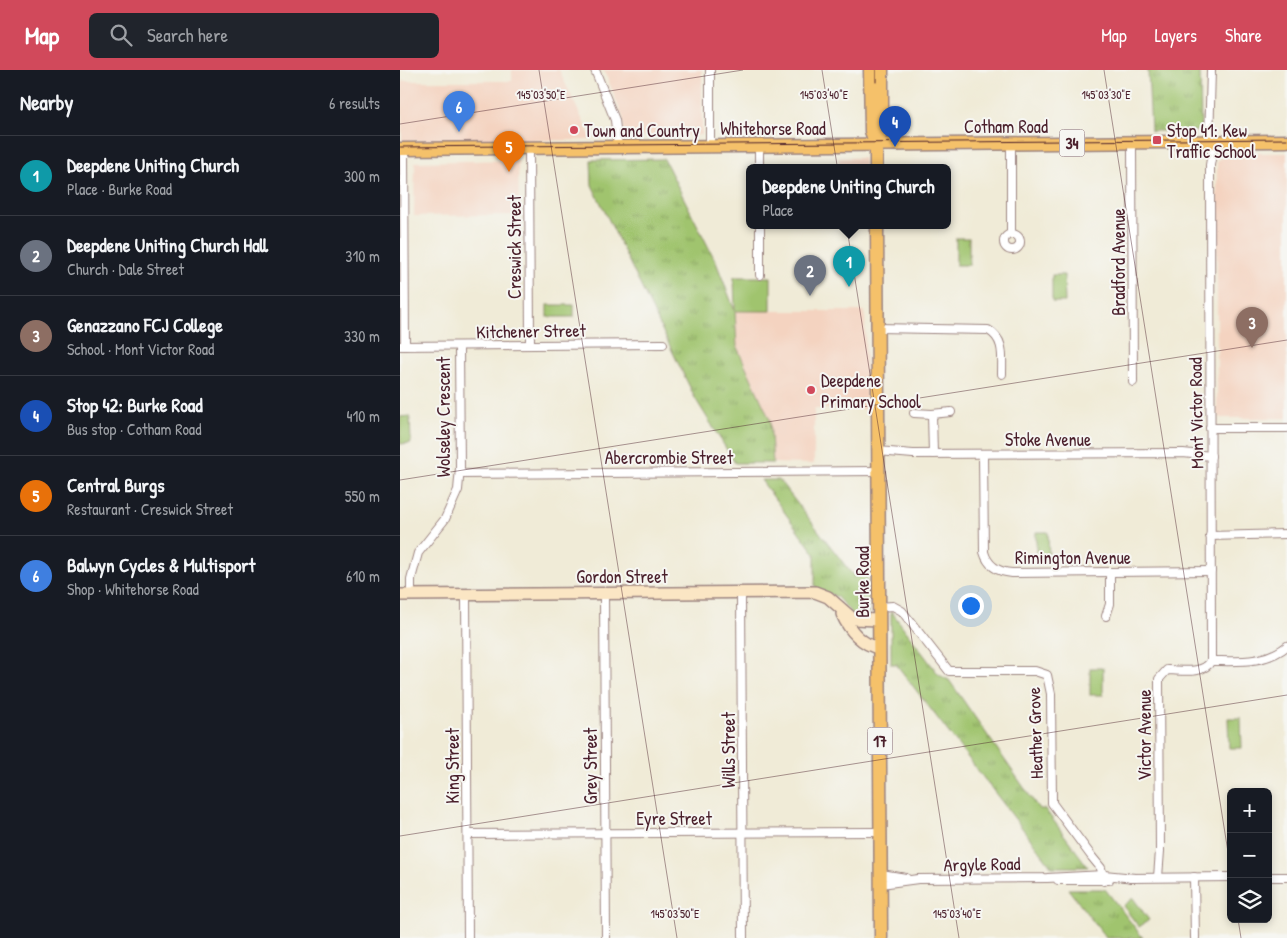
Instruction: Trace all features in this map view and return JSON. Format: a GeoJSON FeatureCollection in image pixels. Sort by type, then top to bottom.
{"type":"FeatureCollection","features":[{"type":"Feature","properties":{"kind":"main road"},"geometry":{"type":"LineString","coordinates":[[870,70],[870,130],[876,145],[876,164]]}},
{"type":"Feature","properties":{"kind":"main road"},"geometry":{"type":"LineString","coordinates":[[876,145],[882,131],[882,70]]}},
{"type":"Feature","properties":{"kind":"main road","name":"Cotham Road"},"geometry":{"type":"LineString","coordinates":[[876,145],[1287,141]]}},
{"type":"Feature","properties":{"kind":"main road","name":"Whitehorse Road"},"geometry":{"type":"LineString","coordinates":[[402,149],[876,145]]}},
{"type":"Feature","properties":{"kind":"main road","name":"Burke Road"},"geometry":{"type":"LineString","coordinates":[[877,229],[881,938]]}},
{"type":"Feature","properties":{"kind":"street"},"geometry":{"type":"LineString","coordinates":[[595,70],[615,120],[618,147]]}},
{"type":"Feature","properties":{"kind":"street"},"geometry":{"type":"LineString","coordinates":[[710,70],[710,146]]}},
{"type":"Feature","properties":{"kind":"street","name":"Mont Victor Road"},"geometry":{"type":"LineString","coordinates":[[1211,70],[1209,142],[1211,661]]}},
{"type":"Feature","properties":{"kind":"street","name":"Bradford Avenue"},"geometry":{"type":"LineString","coordinates":[[1132,143],[1133,382]]}},
{"type":"Feature","properties":{"kind":"street"},"geometry":{"type":"LineString","coordinates":[[1011,144],[1011,234]]}},
{"type":"Feature","properties":{"kind":"street"},"geometry":{"type":"LineString","coordinates":[[759,146],[759,164]]}},
{"type":"Feature","properties":{"kind":"street","name":"Creswick Street"},"geometry":{"type":"LineString","coordinates":[[528,147],[530,345]]}},
{"type":"Feature","properties":{"kind":"street"},"geometry":{"type":"LineString","coordinates":[[402,149],[402,346]]}},
{"type":"Feature","properties":{"kind":"street"},"geometry":{"type":"LineString","coordinates":[[760,229],[760,275]]}},
{"type":"Feature","properties":{"kind":"street"},"geometry":{"type":"LineString","coordinates":[[877,328],[988,330],[1001,343],[1002,374]]}},
{"type":"Feature","properties":{"kind":"street","name":"Kitchener Street"},"geometry":{"type":"LineString","coordinates":[[402,346],[663,344]]}},
{"type":"Feature","properties":{"kind":"street","name":"Wolseley Crescent"},"geometry":{"type":"LineString","coordinates":[[406,595],[418,553],[450,511],[458,490],[460,474],[458,346]]}},
{"type":"Feature","properties":{"kind":"street"},"geometry":{"type":"LineString","coordinates":[[914,412],[932,414],[951,412]]}},
{"type":"Feature","properties":{"kind":"street"},"geometry":{"type":"LineString","coordinates":[[932,414],[933,454]]}},
{"type":"Feature","properties":{"kind":"street"},"geometry":{"type":"LineString","coordinates":[[1210,428],[1287,428]]}},
{"type":"Feature","properties":{"kind":"street","name":"Stoke Avenue"},"geometry":{"type":"LineString","coordinates":[[878,460],[913,454],[1211,452]]}},
{"type":"Feature","properties":{"kind":"street","name":"Rimington Avenue"},"geometry":{"type":"LineString","coordinates":[[983,454],[983,547],[990,564],[1006,572],[1211,571]]}},
{"type":"Feature","properties":{"kind":"street","name":"Abercrombie Street"},"geometry":{"type":"LineString","coordinates":[[460,474],[878,460]]}},
{"type":"Feature","properties":{"kind":"street"},"geometry":{"type":"LineString","coordinates":[[1210,536],[1287,534]]}},
{"type":"Feature","properties":{"kind":"street"},"geometry":{"type":"LineString","coordinates":[[1106,616],[1110,604],[1110,572]]}},
{"type":"Feature","properties":{"kind":"street","name":"Wills Street"},"geometry":{"type":"LineString","coordinates":[[741,592],[743,938]]}},
{"type":"Feature","properties":{"kind":"street","name":"Gordon Street"},"geometry":{"type":"LineString","coordinates":[[406,595],[815,592],[828,597],[853,619],[879,620]]}},
{"type":"Feature","properties":{"kind":"street","name":"King Street"},"geometry":{"type":"LineString","coordinates":[[466,594],[468,938]]}},
{"type":"Feature","properties":{"kind":"street","name":"Grey Street"},"geometry":{"type":"LineString","coordinates":[[604,594],[606,938]]}},
{"type":"Feature","properties":{"kind":"street","name":"Heather Grove"},"geometry":{"type":"LineString","coordinates":[[879,607],[893,606],[902,611],[949,671],[1035,671],[1047,675],[1051,694],[1052,802],[1092,857],[1099,863],[1100,878]]}},
{"type":"Feature","properties":{"kind":"street","name":"Gordon Street"},"geometry":{"type":"LineString","coordinates":[[839,608],[844,619],[860,640],[879,648]]}},
{"type":"Feature","properties":{"kind":"street","name":"Victor Avenue"},"geometry":{"type":"LineString","coordinates":[[1161,877],[1160,677],[1167,670],[1202,669],[1211,661],[1263,659],[1278,653],[1287,646]]}},
{"type":"Feature","properties":{"kind":"street","name":"Eyre Street"},"geometry":{"type":"LineString","coordinates":[[468,834],[880,832]]}},
{"type":"Feature","properties":{"kind":"street"},"geometry":{"type":"LineString","coordinates":[[1194,877],[1194,938]]}},
{"type":"Feature","properties":{"kind":"street","name":"Argyle Road"},"geometry":{"type":"LineString","coordinates":[[881,879],[1227,877]]}},
{"type":"Feature","properties":{"kind":"street"},"geometry":{"type":"LineString","coordinates":[[1272,877],[1287,877]]}},
{"type":"Feature","properties":{"kind":"shaded area"},"geometry":{"type":"Polygon","coordinates":[[[512,70],[559,70],[592,140],[402,141],[402,81],[512,81],[512,70]]]}},
{"type":"Feature","properties":{"kind":"shaded area"},"geometry":{"type":"Polygon","coordinates":[[[604,70],[702,70],[702,135],[624,136],[623,118],[604,70]]]}},
{"type":"Feature","properties":{"kind":"shaded area"},"geometry":{"type":"Polygon","coordinates":[[[1231,153],[1287,153],[1287,418],[1221,418],[1217,414],[1217,161],[1231,153]]]}},
{"type":"Feature","properties":{"kind":"shaded area"},"geometry":{"type":"Polygon","coordinates":[[[839,158],[863,158],[864,164],[839,164],[839,158]]]}},
{"type":"Feature","properties":{"kind":"shaded area"},"geometry":{"type":"Polygon","coordinates":[[[518,160],[519,215],[414,216],[415,162],[518,160]]]}},
{"type":"Feature","properties":{"kind":"shaded area","name":"Deepdene Primary School"},"geometry":{"type":"Polygon","coordinates":[[[735,311],[865,311],[866,409],[814,409],[814,464],[773,463],[770,420],[737,347],[735,311]]]}},
{"type":"Feature","properties":{"kind":"green space"},"geometry":{"type":"Polygon","coordinates":[[[1148,70],[1200,70],[1201,131],[1151,131],[1148,70]]]}},
{"type":"Feature","properties":{"kind":"green space"},"geometry":{"type":"Polygon","coordinates":[[[664,159],[716,262],[735,311],[737,347],[770,420],[773,463],[735,463],[695,398],[592,185],[591,160],[664,159]]]}},
{"type":"Feature","properties":{"kind":"green space"},"geometry":{"type":"Polygon","coordinates":[[[956,238],[969,238],[969,265],[956,265],[956,238]]]}},
{"type":"Feature","properties":{"kind":"green space"},"geometry":{"type":"Polygon","coordinates":[[[1052,275],[1064,275],[1065,302],[1052,302],[1052,275]]]}},
{"type":"Feature","properties":{"kind":"green space"},"geometry":{"type":"Polygon","coordinates":[[[734,277],[771,277],[771,311],[735,311],[734,277]]]}},
{"type":"Feature","properties":{"kind":"green space"},"geometry":{"type":"Polygon","coordinates":[[[547,305],[574,305],[574,317],[547,317],[547,305]]]}},
{"type":"Feature","properties":{"kind":"green space"},"geometry":{"type":"Polygon","coordinates":[[[410,416],[411,443],[400,444],[400,417],[410,416]]]}},
{"type":"Feature","properties":{"kind":"green space"},"geometry":{"type":"Polygon","coordinates":[[[761,480],[779,480],[852,574],[867,576],[868,617],[854,616],[837,597],[815,587],[815,554],[761,480]]]}},
{"type":"Feature","properties":{"kind":"green space"},"geometry":{"type":"Polygon","coordinates":[[[1036,532],[1048,532],[1049,559],[1036,559],[1036,532]]]}},
{"type":"Feature","properties":{"kind":"green space"},"geometry":{"type":"Polygon","coordinates":[[[891,611],[939,675],[949,680],[1039,809],[1045,809],[1088,867],[1052,867],[896,664],[891,664],[891,611]]]}},
{"type":"Feature","properties":{"kind":"green space"},"geometry":{"type":"Polygon","coordinates":[[[1090,668],[1103,668],[1103,695],[1090,695],[1090,668]]]}},
{"type":"Feature","properties":{"kind":"green space"},"geometry":{"type":"Polygon","coordinates":[[[1228,718],[1241,718],[1242,748],[1229,748],[1228,718]]]}},
{"type":"Feature","properties":{"kind":"green space"},"geometry":{"type":"Polygon","coordinates":[[[1068,889],[1105,889],[1143,938],[1106,938],[1068,889]]]}},
{"type":"Feature","properties":{"kind":"green space"},"geometry":{"type":"Polygon","coordinates":[[[1133,898],[1149,920],[1139,927],[1123,906],[1133,898]]]}},
{"type":"Feature","properties":{"kind":"tram line"},"geometry":{"type":"LineString","coordinates":[[876,70],[876,82]]}},
{"type":"Feature","properties":{"kind":"tram line"},"geometry":{"type":"LineString","coordinates":[[400,147],[1287,139]]}},
{"type":"Feature","properties":{"kind":"place","name":"Town and Country"},"geometry":{"type":"Point","coordinates":[574,130]}},
{"type":"Feature","properties":{"kind":"place","name":"Balwyn Cycles & Multisport"},"geometry":{"type":"Point","coordinates":[459,132]}},
{"type":"Feature","properties":{"kind":"place","name":"Stop 41: Kew Traffic School"},"geometry":{"type":"Point","coordinates":[1157,140]}},
{"type":"Feature","properties":{"kind":"place","name":"Stop 42: Burke Road"},"geometry":{"type":"Point","coordinates":[895,147]}},
{"type":"Feature","properties":{"kind":"place","name":"Central Burgs"},"geometry":{"type":"Point","coordinates":[509,172]}},
{"type":"Feature","properties":{"kind":"place","name":"Deepdene Uniting Church"},"geometry":{"type":"Point","coordinates":[849,287]}},
{"type":"Feature","properties":{"kind":"place","name":"Deepdene Uniting Church Hall"},"geometry":{"type":"Point","coordinates":[810,296]}},
{"type":"Feature","properties":{"kind":"place","name":"Genazzano FCJ College"},"geometry":{"type":"Point","coordinates":[1252,348]}},
{"type":"Feature","properties":{"kind":"place","name":"Deepdene Primary School"},"geometry":{"type":"Point","coordinates":[811,390]}}]}
